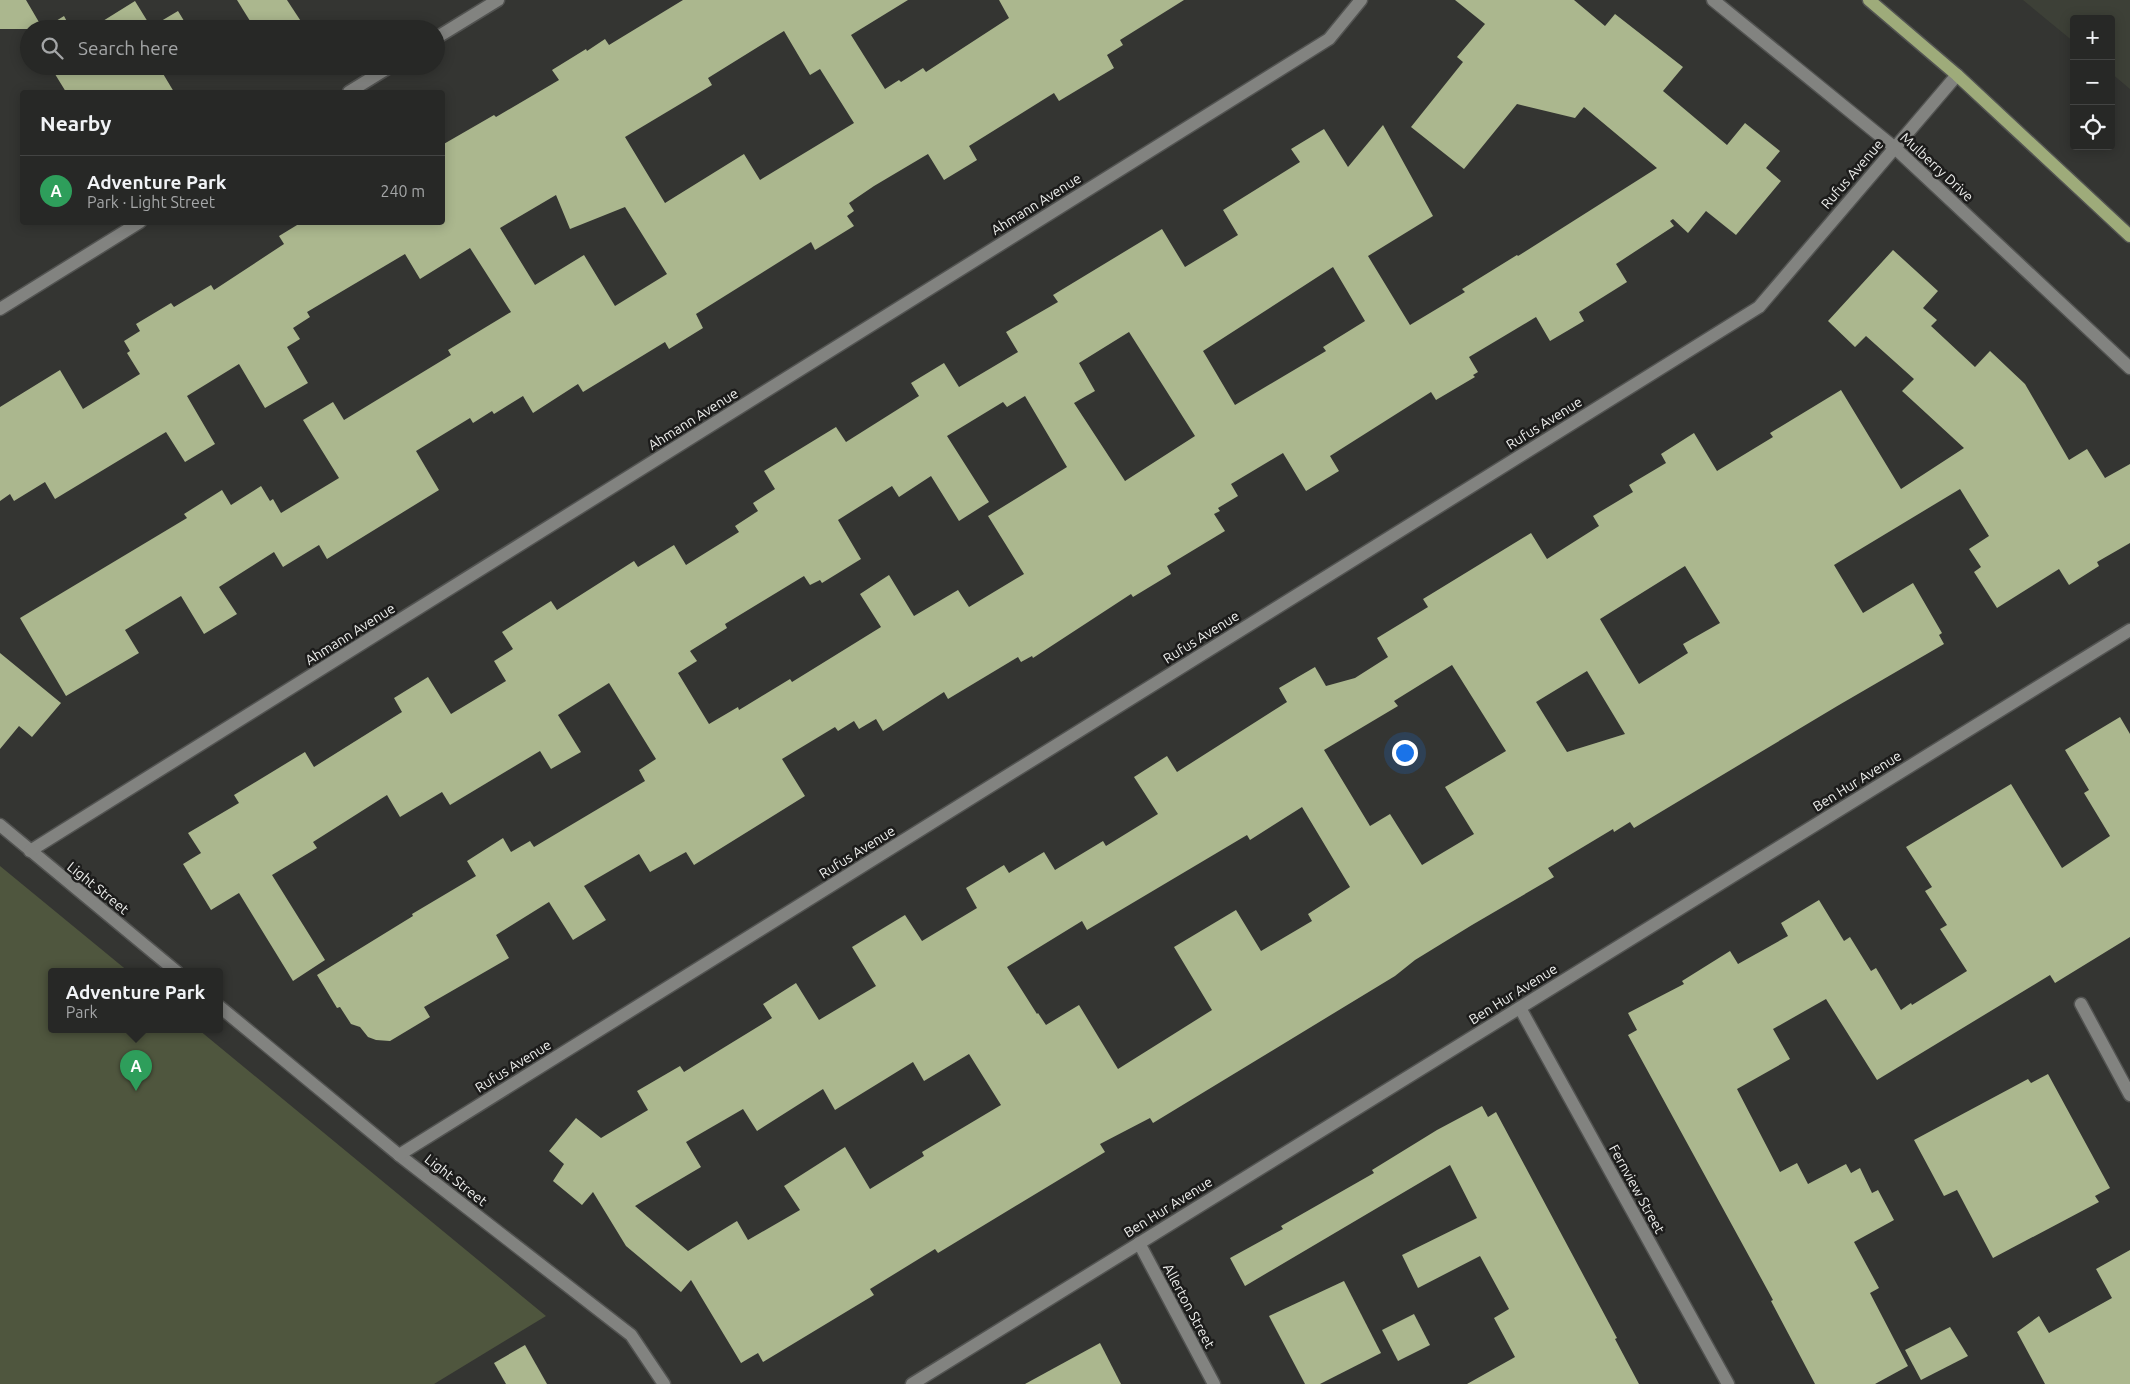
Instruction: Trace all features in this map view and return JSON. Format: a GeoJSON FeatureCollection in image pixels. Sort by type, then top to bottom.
{"type":"FeatureCollection","features":[{"type":"Feature","properties":{"kind":"main road"},"geometry":{"type":"LineString","coordinates":[[1868,0],[1957,75],[2130,236]]}},
{"type":"Feature","properties":{"kind":"street"},"geometry":{"type":"LineString","coordinates":[[445,32],[498,0]]}},
{"type":"Feature","properties":{"kind":"street","name":"Ahmann Avenue"},"geometry":{"type":"LineString","coordinates":[[30,851],[1329,39],[1361,0]]}},
{"type":"Feature","properties":{"kind":"street","name":"Mulberry Drive"},"geometry":{"type":"LineString","coordinates":[[1712,0],[1895,148],[2130,368]]}},
{"type":"Feature","properties":{"kind":"street"},"geometry":{"type":"LineString","coordinates":[[352,90],[376,75]]}},
{"type":"Feature","properties":{"kind":"street","name":"Rufus Avenue"},"geometry":{"type":"LineString","coordinates":[[399,1155],[1758,307],[1957,75]]}},
{"type":"Feature","properties":{"kind":"street"},"geometry":{"type":"LineString","coordinates":[[0,309],[135,225]]}},
{"type":"Feature","properties":{"kind":"street","name":"Ben Hur Avenue"},"geometry":{"type":"LineString","coordinates":[[912,1384],[2130,630]]}},
{"type":"Feature","properties":{"kind":"street","name":"Light Street"},"geometry":{"type":"LineString","coordinates":[[0,825],[172,968]]}},
{"type":"Feature","properties":{"kind":"street"},"geometry":{"type":"LineString","coordinates":[[2081,1004],[2130,1095]]}},
{"type":"Feature","properties":{"kind":"street","name":"Fernview Street"},"geometry":{"type":"LineString","coordinates":[[1520,1008],[1728,1384]]}},
{"type":"Feature","properties":{"kind":"street","name":"Light Street"},"geometry":{"type":"LineString","coordinates":[[223,1009],[399,1155],[631,1335],[664,1384]]}},
{"type":"Feature","properties":{"kind":"street","name":"Allerton Street"},"geometry":{"type":"LineString","coordinates":[[1138,1243],[1214,1384]]}},
{"type":"Feature","properties":{"kind":"shaded area"},"geometry":{"type":"Polygon","coordinates":[[[2023,0],[2130,0],[2130,89],[2115,76],[2115,15],[2070,15],[2070,39],[2023,0]]]}},
{"type":"Feature","properties":{"kind":"green space"},"geometry":{"type":"Polygon","coordinates":[[[0,866],[124,968],[48,968],[48,1033],[203,1033],[546,1316],[434,1384],[0,1384],[0,866]]]}},
{"type":"Feature","properties":{"kind":"building"},"geometry":{"type":"Polygon","coordinates":[[[0,0],[26,0],[38,20],[20,20],[20,29],[0,29],[0,0]]]}},
{"type":"Feature","properties":{"kind":"building"},"geometry":{"type":"Polygon","coordinates":[[[237,0],[287,0],[300,20],[249,20],[237,0]]]}},
{"type":"Feature","properties":{"kind":"building"},"geometry":{"type":"Polygon","coordinates":[[[683,0],[908,0],[851,35],[885,89],[899,80],[901,82],[923,68],[926,72],[1009,18],[999,0],[1184,0],[1120,40],[1123,45],[1107,55],[1114,68],[1059,101],[1054,93],[969,146],[977,160],[944,180],[928,154],[874,186],[849,203],[854,211],[847,216],[854,226],[815,250],[811,242],[696,314],[703,328],[669,349],[665,342],[583,392],[578,384],[533,413],[523,396],[494,414],[492,411],[473,423],[470,418],[416,451],[439,490],[327,559],[319,545],[283,567],[274,552],[219,587],[237,614],[204,634],[181,596],[125,630],[139,653],[66,696],[20,618],[187,518],[184,514],[222,490],[231,505],[261,486],[270,501],[273,499],[281,513],[339,478],[303,420],[333,402],[344,420],[451,355],[448,350],[511,312],[470,248],[420,279],[405,254],[307,312],[310,317],[293,328],[300,339],[287,347],[308,383],[265,408],[239,364],[187,396],[215,444],[185,462],[166,432],[55,499],[45,482],[14,501],[10,494],[0,501],[0,407],[60,370],[83,409],[140,374],[127,353],[130,351],[124,341],[140,331],[136,324],[171,303],[174,307],[211,285],[214,290],[284,244],[279,236],[297,225],[445,225],[445,143],[494,115],[496,117],[559,80],[552,70],[605,39],[609,45],[683,0]],[[784,31],[708,78],[712,85],[625,137],[665,203],[744,154],[760,180],[854,123],[820,69],[810,75],[784,31]],[[556,195],[500,228],[535,285],[584,255],[615,306],[667,274],[625,207],[570,229],[556,195]]]}},
{"type":"Feature","properties":{"kind":"building"},"geometry":{"type":"Polygon","coordinates":[[[1455,0],[1574,0],[1605,26],[1615,14],[1683,67],[1663,91],[1727,145],[1745,123],[1780,151],[1766,168],[1781,181],[1736,235],[1706,211],[1688,233],[1673,219],[1670,221],[1674,226],[1616,264],[1627,282],[1579,312],[1584,321],[1550,341],[1536,317],[1469,357],[1478,372],[1473,375],[1475,377],[1436,400],[1431,392],[1330,456],[1339,471],[1306,491],[1283,453],[1231,484],[1238,496],[1218,508],[1220,511],[1214,514],[1225,531],[1167,566],[1171,574],[1133,597],[1131,594],[1033,658],[1032,656],[1021,662],[1018,657],[948,699],[944,692],[883,731],[876,719],[859,729],[854,721],[838,731],[835,727],[782,759],[805,796],[694,865],[686,852],[650,872],[639,854],[584,886],[606,920],[573,940],[549,902],[496,935],[509,958],[424,1007],[430,1017],[390,1041],[376,1040],[368,1037],[360,1027],[351,1024],[340,1007],[337,1008],[317,975],[413,916],[412,914],[476,876],[467,861],[503,838],[511,852],[530,841],[534,847],[645,781],[639,770],[656,759],[609,683],[558,715],[581,752],[551,769],[540,751],[450,805],[442,792],[400,817],[387,795],[313,842],[317,848],[272,875],[325,960],[293,981],[239,893],[211,910],[183,864],[201,853],[188,833],[239,803],[234,795],[305,752],[314,767],[402,712],[394,698],[428,677],[451,714],[506,681],[494,661],[513,649],[502,632],[551,601],[557,610],[634,561],[638,567],[674,545],[686,565],[739,532],[735,526],[758,511],[753,503],[775,489],[764,471],[836,427],[846,442],[919,396],[911,383],[944,363],[959,387],[1018,352],[1006,332],[1058,302],[1053,295],[1162,229],[1185,267],[1238,235],[1223,210],[1300,162],[1291,149],[1324,129],[1348,167],[1383,125],[1433,216],[1368,256],[1410,325],[1465,292],[1462,289],[1657,168],[1584,107],[1575,118],[1517,104],[1464,169],[1411,127],[1463,62],[1457,57],[1485,24],[1455,0]],[[1333,267],[1203,351],[1235,405],[1326,351],[1323,347],[1365,321],[1333,267]],[[1129,332],[1079,363],[1095,391],[1074,403],[1125,481],[1195,436],[1129,332]],[[1025,396],[1007,407],[1003,402],[947,436],[989,502],[959,521],[931,476],[899,497],[892,486],[838,520],[861,559],[822,583],[820,580],[810,585],[804,576],[725,624],[727,628],[690,651],[697,661],[678,673],[709,724],[738,707],[739,710],[790,679],[792,682],[881,627],[860,594],[889,575],[914,616],[958,590],[969,607],[1024,574],[988,516],[1067,467],[1025,396]]]}},
{"type":"Feature","properties":{"kind":"building"},"geometry":{"type":"Polygon","coordinates":[[[135,1],[147,20],[104,20],[135,1]]]}},
{"type":"Feature","properties":{"kind":"building"},"geometry":{"type":"Polygon","coordinates":[[[178,11],[184,20],[163,20],[178,11]]]}},
{"type":"Feature","properties":{"kind":"building"},"geometry":{"type":"Polygon","coordinates":[[[64,16],[66,20],[58,20],[64,16]]]}},
{"type":"Feature","properties":{"kind":"building"},"geometry":{"type":"Polygon","coordinates":[[[56,75],[164,75],[173,90],[65,90],[56,75]]]}},
{"type":"Feature","properties":{"kind":"building"},"geometry":{"type":"Polygon","coordinates":[[[1893,250],[1938,291],[1923,308],[1937,320],[1931,326],[1975,367],[1990,351],[2025,384],[2069,460],[2087,449],[2105,478],[2130,464],[2130,543],[2097,562],[2099,566],[2069,585],[2059,569],[1997,608],[1974,572],[1981,567],[1969,549],[1989,536],[1960,489],[1834,565],[1863,613],[1913,583],[1942,633],[1939,635],[1944,644],[1634,828],[1630,822],[1614,832],[1613,829],[1548,868],[1554,877],[1472,925],[1415,960],[1395,976],[1153,1123],[1150,1118],[1100,1144],[1105,1152],[938,1253],[935,1249],[870,1289],[874,1295],[763,1362],[758,1353],[741,1363],[691,1280],[681,1292],[626,1246],[593,1192],[582,1205],[553,1181],[564,1164],[549,1151],[576,1118],[601,1138],[648,1110],[637,1091],[680,1066],[684,1072],[772,1018],[763,1004],[796,983],[819,1020],[876,986],[852,947],[905,915],[922,941],[977,908],[966,888],[1004,865],[1009,873],[1044,852],[1055,870],[1103,841],[1106,846],[1158,814],[1134,777],[1167,756],[1177,772],[1287,702],[1279,688],[1315,667],[1326,686],[1355,678],[1388,657],[1377,638],[1428,607],[1423,599],[1531,533],[1547,559],[1599,526],[1593,516],[1633,492],[1629,485],[1666,463],[1661,454],[1694,433],[1717,471],[1773,437],[1770,433],[1841,390],[1901,489],[1964,448],[1902,391],[1914,379],[1866,336],[1855,347],[1828,321],[1893,250]],[[1685,566],[1600,619],[1639,684],[1688,653],[1683,644],[1720,623],[1685,566]],[[1452,665],[1394,701],[1398,706],[1324,750],[1370,826],[1390,814],[1422,865],[1474,834],[1445,787],[1506,751],[1452,665]],[[1587,671],[1536,702],[1567,752],[1625,734],[1587,671]],[[1302,807],[1250,840],[1247,835],[1087,930],[1082,921],[1007,967],[1046,1025],[1079,1005],[1118,1069],[1212,1010],[1174,947],[1236,910],[1261,951],[1312,921],[1308,914],[1350,887],[1302,807]],[[969,1054],[924,1081],[913,1062],[835,1110],[823,1089],[757,1131],[743,1109],[686,1142],[701,1167],[635,1206],[688,1251],[737,1221],[748,1240],[800,1210],[784,1186],[845,1147],[870,1189],[924,1156],[922,1152],[1001,1105],[969,1054]]]}},
{"type":"Feature","properties":{"kind":"building"},"geometry":{"type":"Polygon","coordinates":[[[0,653],[61,703],[32,737],[19,726],[0,749],[0,653]]]}},
{"type":"Feature","properties":{"kind":"building"},"geometry":{"type":"Polygon","coordinates":[[[2120,717],[2130,734],[2130,937],[2055,983],[2050,975],[1877,1080],[1826,999],[1773,1029],[1790,1059],[1737,1089],[1780,1172],[1797,1163],[1808,1184],[1846,1164],[1851,1173],[1860,1168],[1872,1193],[1878,1190],[1894,1220],[1854,1242],[1879,1288],[1870,1293],[1908,1366],[1875,1384],[1815,1384],[1771,1301],[1773,1300],[1628,1035],[1637,1030],[1628,1013],[1684,984],[1682,981],[1730,951],[1738,964],[1788,936],[1781,923],[1819,900],[1844,941],[1850,937],[1871,971],[1876,968],[1901,1010],[1911,1003],[1912,1005],[1967,971],[1940,929],[1947,925],[1925,891],[1932,887],[1906,847],[2011,784],[2062,868],[2110,836],[2084,793],[2089,790],[2065,750],[2120,717]]]}},
{"type":"Feature","properties":{"kind":"building"},"geometry":{"type":"Polygon","coordinates":[[[2048,1074],[2110,1188],[2095,1196],[2099,1202],[1993,1258],[1957,1190],[1944,1196],[1914,1140],[2028,1079],[2031,1083],[2048,1074]]]}},
{"type":"Feature","properties":{"kind":"building"},"geometry":{"type":"Polygon","coordinates":[[[1482,1106],[1488,1117],[1496,1112],[1617,1338],[1615,1339],[1639,1384],[1467,1384],[1515,1357],[1494,1318],[1509,1309],[1480,1256],[1418,1288],[1402,1255],[1477,1218],[1450,1165],[1245,1286],[1230,1258],[1283,1229],[1281,1226],[1374,1173],[1372,1170],[1437,1130],[1482,1106]]]}},
{"type":"Feature","properties":{"kind":"building"},"geometry":{"type":"Polygon","coordinates":[[[2130,1250],[2130,1384],[2045,1384],[2017,1332],[2039,1316],[2049,1333],[2112,1298],[2096,1269],[2130,1250]]]}},
{"type":"Feature","properties":{"kind":"building"},"geometry":{"type":"Polygon","coordinates":[[[1344,1281],[1381,1353],[1320,1384],[1305,1384],[1269,1316],[1344,1281]]]}},
{"type":"Feature","properties":{"kind":"building"},"geometry":{"type":"Polygon","coordinates":[[[1414,1314],[1430,1345],[1398,1361],[1382,1330],[1414,1314]]]}},
{"type":"Feature","properties":{"kind":"building"},"geometry":{"type":"Polygon","coordinates":[[[1950,1327],[1968,1356],[1921,1380],[1905,1350],[1950,1327]]]}},
{"type":"Feature","properties":{"kind":"building"},"geometry":{"type":"Polygon","coordinates":[[[1100,1343],[1121,1384],[1025,1384],[1100,1343]]]}},
{"type":"Feature","properties":{"kind":"building"},"geometry":{"type":"Polygon","coordinates":[[[525,1345],[547,1384],[506,1384],[494,1363],[525,1345]]]}},
{"type":"Feature","properties":{"kind":"place","name":"Adventure Park"},"geometry":{"type":"Point","coordinates":[136,1091]}}]}
